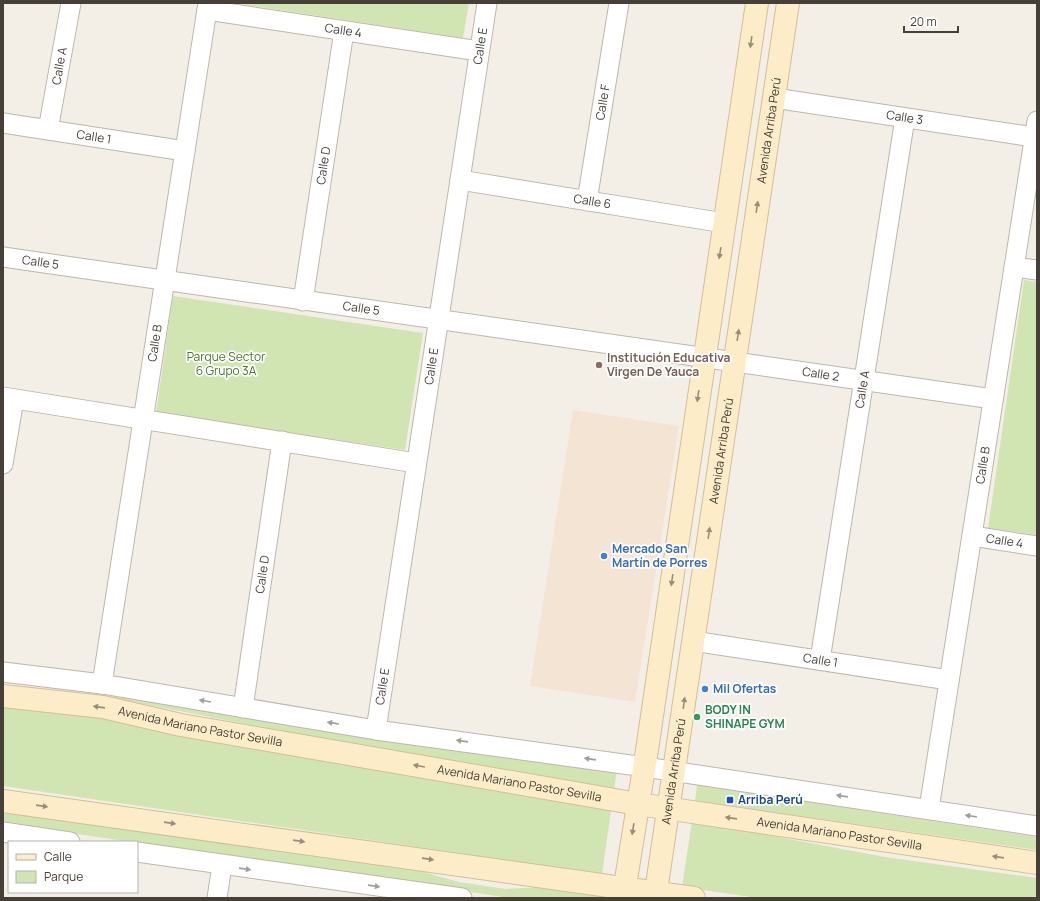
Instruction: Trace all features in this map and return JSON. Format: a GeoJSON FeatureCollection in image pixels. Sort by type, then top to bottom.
{"type":"FeatureCollection","features":[{"type":"Feature","properties":{"kind":"street","name":"Calle A"},"geometry":{"type":"LineString","coordinates":[[48,130],[71,3]]}},
{"type":"Feature","properties":{"kind":"street","name":"Calle E"},"geometry":{"type":"LineString","coordinates":[[376,730],[487,3]]}},
{"type":"Feature","properties":{"kind":"street","name":"Calle F"},"geometry":{"type":"LineString","coordinates":[[588,201],[619,3]]}},
{"type":"Feature","properties":{"kind":"street","name":"Avenida Arriba Perú"},"geometry":{"type":"LineString","coordinates":[[655,895],[693,641],[719,360],[724,223],[757,3]]}},
{"type":"Feature","properties":{"kind":"street","name":"Avenida Arriba Perú"},"geometry":{"type":"LineString","coordinates":[[624,893],[638,804],[719,360],[774,98],[788,3]]}},
{"type":"Feature","properties":{"kind":"street","name":"Calle 4"},"geometry":{"type":"LineString","coordinates":[[208,7],[344,31],[479,52]]}},
{"type":"Feature","properties":{"kind":"street","name":"Calle B"},"geometry":{"type":"LineString","coordinates":[[102,684],[208,7]]}},
{"type":"Feature","properties":{"kind":"street","name":"Calle D"},"geometry":{"type":"LineString","coordinates":[[303,300],[344,31]]}},
{"type":"Feature","properties":{"kind":"street","name":"Calle 3"},"geometry":{"type":"LineString","coordinates":[[774,98],[905,118],[1036,129]]}},
{"type":"Feature","properties":{"kind":"street","name":"Calle A"},"geometry":{"type":"LineString","coordinates":[[820,660],[905,118]]}},
{"type":"Feature","properties":{"kind":"street","name":"Calle 1"},"geometry":{"type":"LineString","coordinates":[[3,123],[185,151]]}},
{"type":"Feature","properties":{"kind":"street","name":"Calle B"},"geometry":{"type":"LineString","coordinates":[[929,809],[1036,129]]}},
{"type":"Feature","properties":{"kind":"street","name":"Calle 6"},"geometry":{"type":"LineString","coordinates":[[460,180],[724,223]]}},
{"type":"Feature","properties":{"kind":"street","name":"Calle 5"},"geometry":{"type":"LineString","coordinates":[[3,257],[719,360]]}},
{"type":"Feature","properties":{"kind":"street"},"geometry":{"type":"LineString","coordinates":[[1014,267],[1037,270]]}},
{"type":"Feature","properties":{"kind":"street","name":"Calle 2"},"geometry":{"type":"LineString","coordinates":[[719,360],[993,399]]}},
{"type":"Feature","properties":{"kind":"street"},"geometry":{"type":"LineString","coordinates":[[3,464],[8,398],[416,463]]}},
{"type":"Feature","properties":{"kind":"street","name":"Calle D"},"geometry":{"type":"LineString","coordinates":[[243,708],[282,441]]}},
{"type":"Feature","properties":{"kind":"street","name":"Calle 4"},"geometry":{"type":"LineString","coordinates":[[972,536],[1037,546]]}},
{"type":"Feature","properties":{"kind":"street","name":"Calle 1"},"geometry":{"type":"LineString","coordinates":[[693,641],[949,680]]}},
{"type":"Feature","properties":{"kind":"street","name":"Avenida Mariano Pastor Sevilla"},"geometry":{"type":"LineString","coordinates":[[3,672],[102,684],[376,730],[645,766],[1037,826]]}},
{"type":"Feature","properties":{"kind":"street","name":"Avenida Mariano Pastor Sevilla"},"geometry":{"type":"LineString","coordinates":[[3,696],[104,707],[181,725],[638,804],[1037,863]]}},
{"type":"Feature","properties":{"kind":"street"},"geometry":{"type":"LineString","coordinates":[[3,801],[624,893],[694,898]]}},
{"type":"Feature","properties":{"kind":"street"},"geometry":{"type":"LineString","coordinates":[[3,832],[63,841]]}},
{"type":"Feature","properties":{"kind":"street"},"geometry":{"type":"LineString","coordinates":[[138,852],[222,866],[462,898]]}},
{"type":"Feature","properties":{"kind":"street"},"geometry":{"type":"LineString","coordinates":[[217,898],[222,866]]}},
{"type":"Feature","properties":{"kind":"shaded area","name":"Mercado San Martín de Porres"},"geometry":{"type":"Polygon","coordinates":[[[573,410],[679,426],[635,702],[530,686],[573,410]]]}},
{"type":"Feature","properties":{"kind":"green space"},"geometry":{"type":"Polygon","coordinates":[[[234,3],[469,3],[463,38],[234,3]]]}},
{"type":"Feature","properties":{"kind":"green space"},"geometry":{"type":"Polygon","coordinates":[[[1024,280],[1037,282],[1037,535],[988,528],[1024,280]]]}},
{"type":"Feature","properties":{"kind":"green space","name":"Parque Sector 6 Grupo 3A"},"geometry":{"type":"Polygon","coordinates":[[[173,296],[423,333],[405,450],[156,413],[173,296]]]}},
{"type":"Feature","properties":{"kind":"green space"},"geometry":{"type":"Polygon","coordinates":[[[82,692],[617,770],[614,790],[338,742],[82,692]]]}},
{"type":"Feature","properties":{"kind":"green space"},"geometry":{"type":"Polygon","coordinates":[[[3,702],[101,716],[154,729],[611,811],[602,874],[3,786],[3,702]]]}},
{"type":"Feature","properties":{"kind":"green space"},"geometry":{"type":"Polygon","coordinates":[[[697,785],[1037,837],[1037,850],[695,801],[697,785]]]}},
{"type":"Feature","properties":{"kind":"green space"},"geometry":{"type":"Polygon","coordinates":[[[3,808],[406,867],[459,882],[505,889],[547,887],[599,895],[598,898],[510,898],[138,843],[138,841],[125,841],[3,823],[3,808]]]}},
{"type":"Feature","properties":{"kind":"green space"},"geometry":{"type":"Polygon","coordinates":[[[692,821],[885,857],[1037,878],[1037,898],[758,898],[682,887],[692,821]]]}},
{"type":"Feature","properties":{"kind":"place","name":"Institución Educativa Virgen De Yauca"},"geometry":{"type":"Point","coordinates":[599,365]}},
{"type":"Feature","properties":{"kind":"place","name":"Mercado San Martín de Porres"},"geometry":{"type":"Point","coordinates":[604,556]}},
{"type":"Feature","properties":{"kind":"place","name":"Mil Ofertas"},"geometry":{"type":"Point","coordinates":[705,689]}},
{"type":"Feature","properties":{"kind":"place","name":"BODY IN SHINAPE GYM"},"geometry":{"type":"Point","coordinates":[697,717]}},
{"type":"Feature","properties":{"kind":"place","name":"Arriba Perú"},"geometry":{"type":"Point","coordinates":[730,800]}}]}
